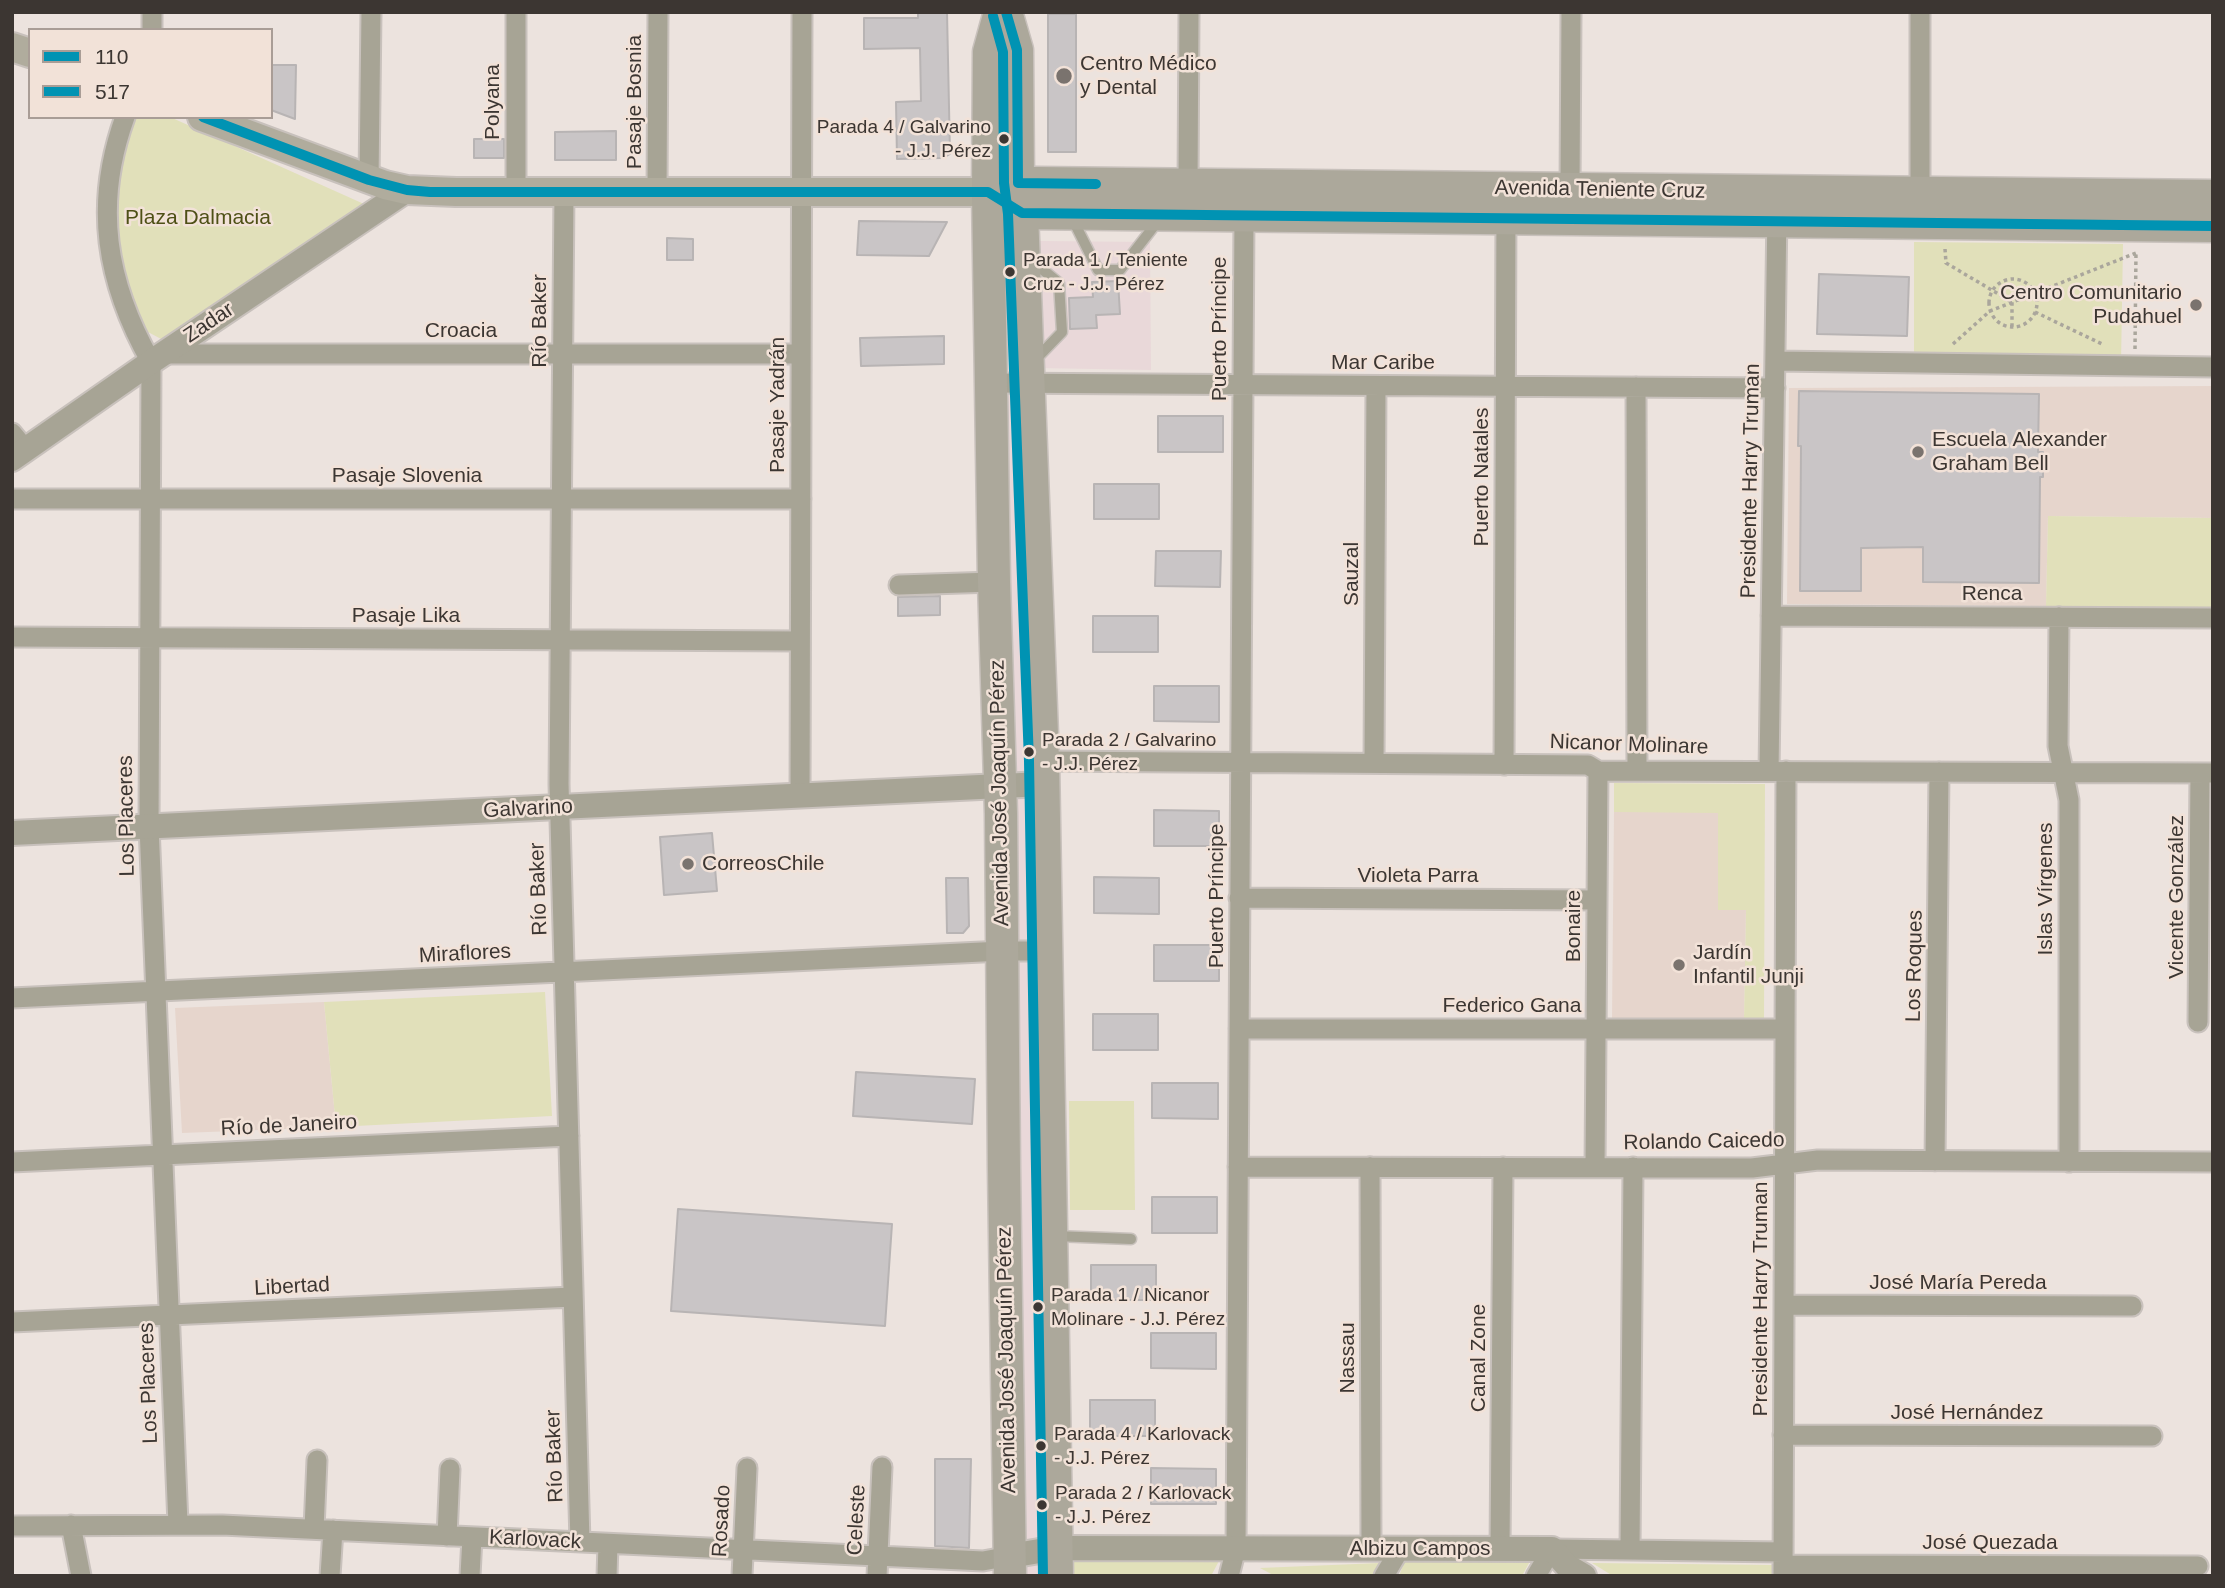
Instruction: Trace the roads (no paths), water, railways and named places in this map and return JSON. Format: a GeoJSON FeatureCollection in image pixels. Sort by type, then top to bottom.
{"type":"FeatureCollection","features":[{"type":"Feature","properties":{"kind":"main road","name":"Avenida José Joaquín Pérez"},"geometry":{"type":"LineString","coordinates":[[1000,12],[989,52],[988,192],[994,582],[1001,786],[1010,1566]]}},
{"type":"Feature","properties":{"kind":"main road","name":"Avenida José Joaquín Pérez"},"geometry":{"type":"LineString","coordinates":[[1006,12],[1017,50],[1020,198],[1043,773],[1057,1562]]}},
{"type":"Feature","properties":{"kind":"main road"},"geometry":{"type":"LineString","coordinates":[[207,119],[369,180],[407,190],[988,192]]}},
{"type":"Feature","properties":{"kind":"main road","name":"Avenida Teniente Cruz"},"geometry":{"type":"LineString","coordinates":[[1020,198],[1188,185],[1506,203],[1777,206],[1920,193],[2213,196]]}},
{"type":"Feature","properties":{"kind":"main road","name":"Avenida Teniente Cruz"},"geometry":{"type":"LineString","coordinates":[[988,192],[1020,198],[1070,214],[1244,215],[1506,203],[1570,190],[2136,239],[2213,226]]}},
{"type":"Feature","properties":{"kind":"main road"},"geometry":{"type":"LineString","coordinates":[[1004,1168],[1050,1168]]}},
{"type":"Feature","properties":{"kind":"street"},"geometry":{"type":"LineString","coordinates":[[369,180],[371,12]]}},
{"type":"Feature","properties":{"kind":"street","name":"Polyana"},"geometry":{"type":"LineString","coordinates":[[516,12],[516,192]]}},
{"type":"Feature","properties":{"kind":"street","name":"Pasaje Bosnia"},"geometry":{"type":"LineString","coordinates":[[657,192],[659,12]]}},
{"type":"Feature","properties":{"kind":"street","name":"Pasaje Yadrán"},"geometry":{"type":"LineString","coordinates":[[800,797],[802,12]]}},
{"type":"Feature","properties":{"kind":"street"},"geometry":{"type":"LineString","coordinates":[[1164,214],[1188,185],[1189,12]]}},
{"type":"Feature","properties":{"kind":"street"},"geometry":{"type":"LineString","coordinates":[[1570,190],[1572,12]]}},
{"type":"Feature","properties":{"kind":"street"},"geometry":{"type":"LineString","coordinates":[[1920,12],[1920,193]]}},
{"type":"Feature","properties":{"kind":"street","name":"Los Placeres"},"geometry":{"type":"LineString","coordinates":[[124,119],[116,142],[107,192],[107,237],[125,312],[157,358],[151,499],[149,826],[178,1524]]}},
{"type":"Feature","properties":{"kind":"street","name":"Zadar"},"geometry":{"type":"LineString","coordinates":[[17,447],[157,358],[407,190]]}},
{"type":"Feature","properties":{"kind":"street","name":"Río Baker"},"geometry":{"type":"LineString","coordinates":[[564,192],[559,808],[580,1542]]}},
{"type":"Feature","properties":{"kind":"street","name":"Puerto Natales"},"geometry":{"type":"LineString","coordinates":[[1504,765],[1506,203]]}},
{"type":"Feature","properties":{"kind":"street","name":"Presidente Harry Truman"},"geometry":{"type":"LineString","coordinates":[[1777,206],[1771,616],[1785,1029],[1783,1564]]}},
{"type":"Feature","properties":{"kind":"street","name":"Puerto Príncipe"},"geometry":{"type":"LineString","coordinates":[[1229,1576],[1236,1548],[1244,215]]}},
{"type":"Feature","properties":{"kind":"street","name":"Croacia"},"geometry":{"type":"LineString","coordinates":[[157,358],[801,354]]}},
{"type":"Feature","properties":{"kind":"street"},"geometry":{"type":"LineString","coordinates":[[1775,361],[2135,363],[2213,367]]}},
{"type":"Feature","properties":{"kind":"street","name":"Mar Caribe"},"geometry":{"type":"LineString","coordinates":[[991,383],[1028,375],[1242,385],[1775,388]]}},
{"type":"Feature","properties":{"kind":"street","name":"Sauzal"},"geometry":{"type":"LineString","coordinates":[[1374,763],[1376,386]]}},
{"type":"Feature","properties":{"kind":"street"},"geometry":{"type":"LineString","coordinates":[[1636,387],[1637,771]]}},
{"type":"Feature","properties":{"kind":"street","name":"Pasaje Slovenia"},"geometry":{"type":"LineString","coordinates":[[12,499],[801,499]]}},
{"type":"Feature","properties":{"kind":"street"},"geometry":{"type":"LineString","coordinates":[[899,585],[994,582]]}},
{"type":"Feature","properties":{"kind":"street","name":"Renca"},"geometry":{"type":"LineString","coordinates":[[1771,616],[2213,618]]}},
{"type":"Feature","properties":{"kind":"street","name":"Islas Vírgenes"},"geometry":{"type":"LineString","coordinates":[[2059,617],[2058,746],[2069,800],[2069,1162]]}},
{"type":"Feature","properties":{"kind":"street","name":"Pasaje Lika"},"geometry":{"type":"LineString","coordinates":[[12,636],[800,641]]}},
{"type":"Feature","properties":{"kind":"street","name":"Nicanor Molinare"},"geometry":{"type":"LineString","coordinates":[[1043,773],[1240,763],[1588,765],[1598,771],[2207,773]]}},
{"type":"Feature","properties":{"kind":"street","name":"Bonaire"},"geometry":{"type":"LineString","coordinates":[[1595,1167],[1598,771]]}},
{"type":"Feature","properties":{"kind":"street","name":"Los Roques"},"geometry":{"type":"LineString","coordinates":[[1935,1161],[1939,772]]}},
{"type":"Feature","properties":{"kind":"street","name":"Galvarino"},"geometry":{"type":"LineString","coordinates":[[12,833],[1001,786],[1043,773]]}},
{"type":"Feature","properties":{"kind":"street","name":"Vicente González"},"geometry":{"type":"LineString","coordinates":[[2198,1022],[2207,773]]}},
{"type":"Feature","properties":{"kind":"street","name":"Violeta Parra"},"geometry":{"type":"LineString","coordinates":[[1239,898],[1597,901]]}},
{"type":"Feature","properties":{"kind":"street","name":"Miraflores"},"geometry":{"type":"LineString","coordinates":[[12,998],[1046,951]]}},
{"type":"Feature","properties":{"kind":"street","name":"Federico Gana"},"geometry":{"type":"LineString","coordinates":[[1239,1030],[1785,1029]]}},
{"type":"Feature","properties":{"kind":"street","name":"Río de Janeiro"},"geometry":{"type":"LineString","coordinates":[[12,1162],[569,1136]]}},
{"type":"Feature","properties":{"kind":"street","name":"Rolando Caicedo"},"geometry":{"type":"LineString","coordinates":[[1238,1167],[1752,1168],[1818,1160],[2213,1162]]}},
{"type":"Feature","properties":{"kind":"street","name":"Nassau"},"geometry":{"type":"LineString","coordinates":[[1370,1167],[1371,1549]]}},
{"type":"Feature","properties":{"kind":"street","name":"Canal Zone"},"geometry":{"type":"LineString","coordinates":[[1500,1549],[1503,1167]]}},
{"type":"Feature","properties":{"kind":"street"},"geometry":{"type":"LineString","coordinates":[[1630,1550],[1633,1167]]}},
{"type":"Feature","properties":{"kind":"street","name":"Libertad"},"geometry":{"type":"LineString","coordinates":[[12,1322],[573,1297]]}},
{"type":"Feature","properties":{"kind":"street","name":"José María Pereda"},"geometry":{"type":"LineString","coordinates":[[1784,1305],[2132,1306]]}},
{"type":"Feature","properties":{"kind":"street","name":"José Hernández"},"geometry":{"type":"LineString","coordinates":[[1783,1435],[2151,1436]]}},
{"type":"Feature","properties":{"kind":"street"},"geometry":{"type":"LineString","coordinates":[[317,1460],[330,1576]]}},
{"type":"Feature","properties":{"kind":"street","name":"Celeste"},"geometry":{"type":"LineString","coordinates":[[877,1566],[882,1467]]}},
{"type":"Feature","properties":{"kind":"street","name":"Rosado"},"geometry":{"type":"LineString","coordinates":[[742,1576],[747,1468]]}},
{"type":"Feature","properties":{"kind":"street"},"geometry":{"type":"LineString","coordinates":[[447,1536],[450,1469]]}},
{"type":"Feature","properties":{"kind":"street","name":"Karlovack"},"geometry":{"type":"LineString","coordinates":[[12,1526],[178,1524],[323,1530],[743,1550],[877,1566],[983,1562],[1010,1566],[1057,1562]]}},
{"type":"Feature","properties":{"kind":"street"},"geometry":{"type":"LineString","coordinates":[[71,1525],[81,1576]]}},
{"type":"Feature","properties":{"kind":"street"},"geometry":{"type":"LineString","coordinates":[[470,1576],[472,1537]]}},
{"type":"Feature","properties":{"kind":"street"},"geometry":{"type":"LineString","coordinates":[[607,1576],[608,1544]]}},
{"type":"Feature","properties":{"kind":"street","name":"Albizu Campos"},"geometry":{"type":"LineString","coordinates":[[1057,1562],[1236,1548],[1630,1550],[1783,1564]]}},
{"type":"Feature","properties":{"kind":"street"},"geometry":{"type":"LineString","coordinates":[[1384,1576],[1400,1549]]}},
{"type":"Feature","properties":{"kind":"street"},"geometry":{"type":"LineString","coordinates":[[1536,1576],[1552,1549],[1567,1566],[1584,1576]]}},
{"type":"Feature","properties":{"kind":"street","name":"José Quezada"},"geometry":{"type":"LineString","coordinates":[[1783,1564],[2198,1566]]}},
{"type":"Feature","properties":{"kind":"lane"},"geometry":{"type":"LineString","coordinates":[[1070,214],[1098,270],[1120,270],[1164,214]]}},
{"type":"Feature","properties":{"kind":"lane"},"geometry":{"type":"LineString","coordinates":[[1024,254],[1059,284],[1065,311],[1062,332],[1028,375]]}},
{"type":"Feature","properties":{"kind":"lane"},"geometry":{"type":"LineString","coordinates":[[1105,270],[1105,282]]}},
{"type":"Feature","properties":{"kind":"lane"},"geometry":{"type":"LineString","coordinates":[[1051,1236],[1132,1239]]}},
{"type":"Feature","properties":{"kind":"place","name":"Centro Médico y Dental"},"geometry":{"type":"Point","coordinates":[1064,76]}},
{"type":"Feature","properties":{"kind":"place","name":"Parada 4 / Galvarino - J.J. Pérez"},"geometry":{"type":"Point","coordinates":[1004,139]}},
{"type":"Feature","properties":{"kind":"place","name":"Parada 1 / Teniente Cruz - J.J. Pérez"},"geometry":{"type":"Point","coordinates":[1010,272]}},
{"type":"Feature","properties":{"kind":"place","name":"Centro Comunitario Pudahuel"},"geometry":{"type":"Point","coordinates":[2196,305]}},
{"type":"Feature","properties":{"kind":"place","name":"Escuela Alexander Graham Bell"},"geometry":{"type":"Point","coordinates":[1918,452]}},
{"type":"Feature","properties":{"kind":"place","name":"Parada 2 / Galvarino - J.J. Pérez"},"geometry":{"type":"Point","coordinates":[1029,752]}},
{"type":"Feature","properties":{"kind":"place","name":"CorreosChile"},"geometry":{"type":"Point","coordinates":[688,864]}},
{"type":"Feature","properties":{"kind":"place","name":"Jardín Infantil Junji"},"geometry":{"type":"Point","coordinates":[1679,965]}},
{"type":"Feature","properties":{"kind":"place","name":"Parada 1 / Nicanor Molinare - J.J. Pérez"},"geometry":{"type":"Point","coordinates":[1038,1307]}},
{"type":"Feature","properties":{"kind":"place","name":"Parada 4 / Karlovack - J.J. Pérez"},"geometry":{"type":"Point","coordinates":[1041,1446]}},
{"type":"Feature","properties":{"kind":"place","name":"Parada 2 / Karlovack - J.J. Pérez"},"geometry":{"type":"Point","coordinates":[1042,1505]}},
{"type":"Feature","properties":{"kind":"park label","name":"Plaza Dalmacia"},"geometry":{"type":"Point","coordinates":[198,218]}}]}
